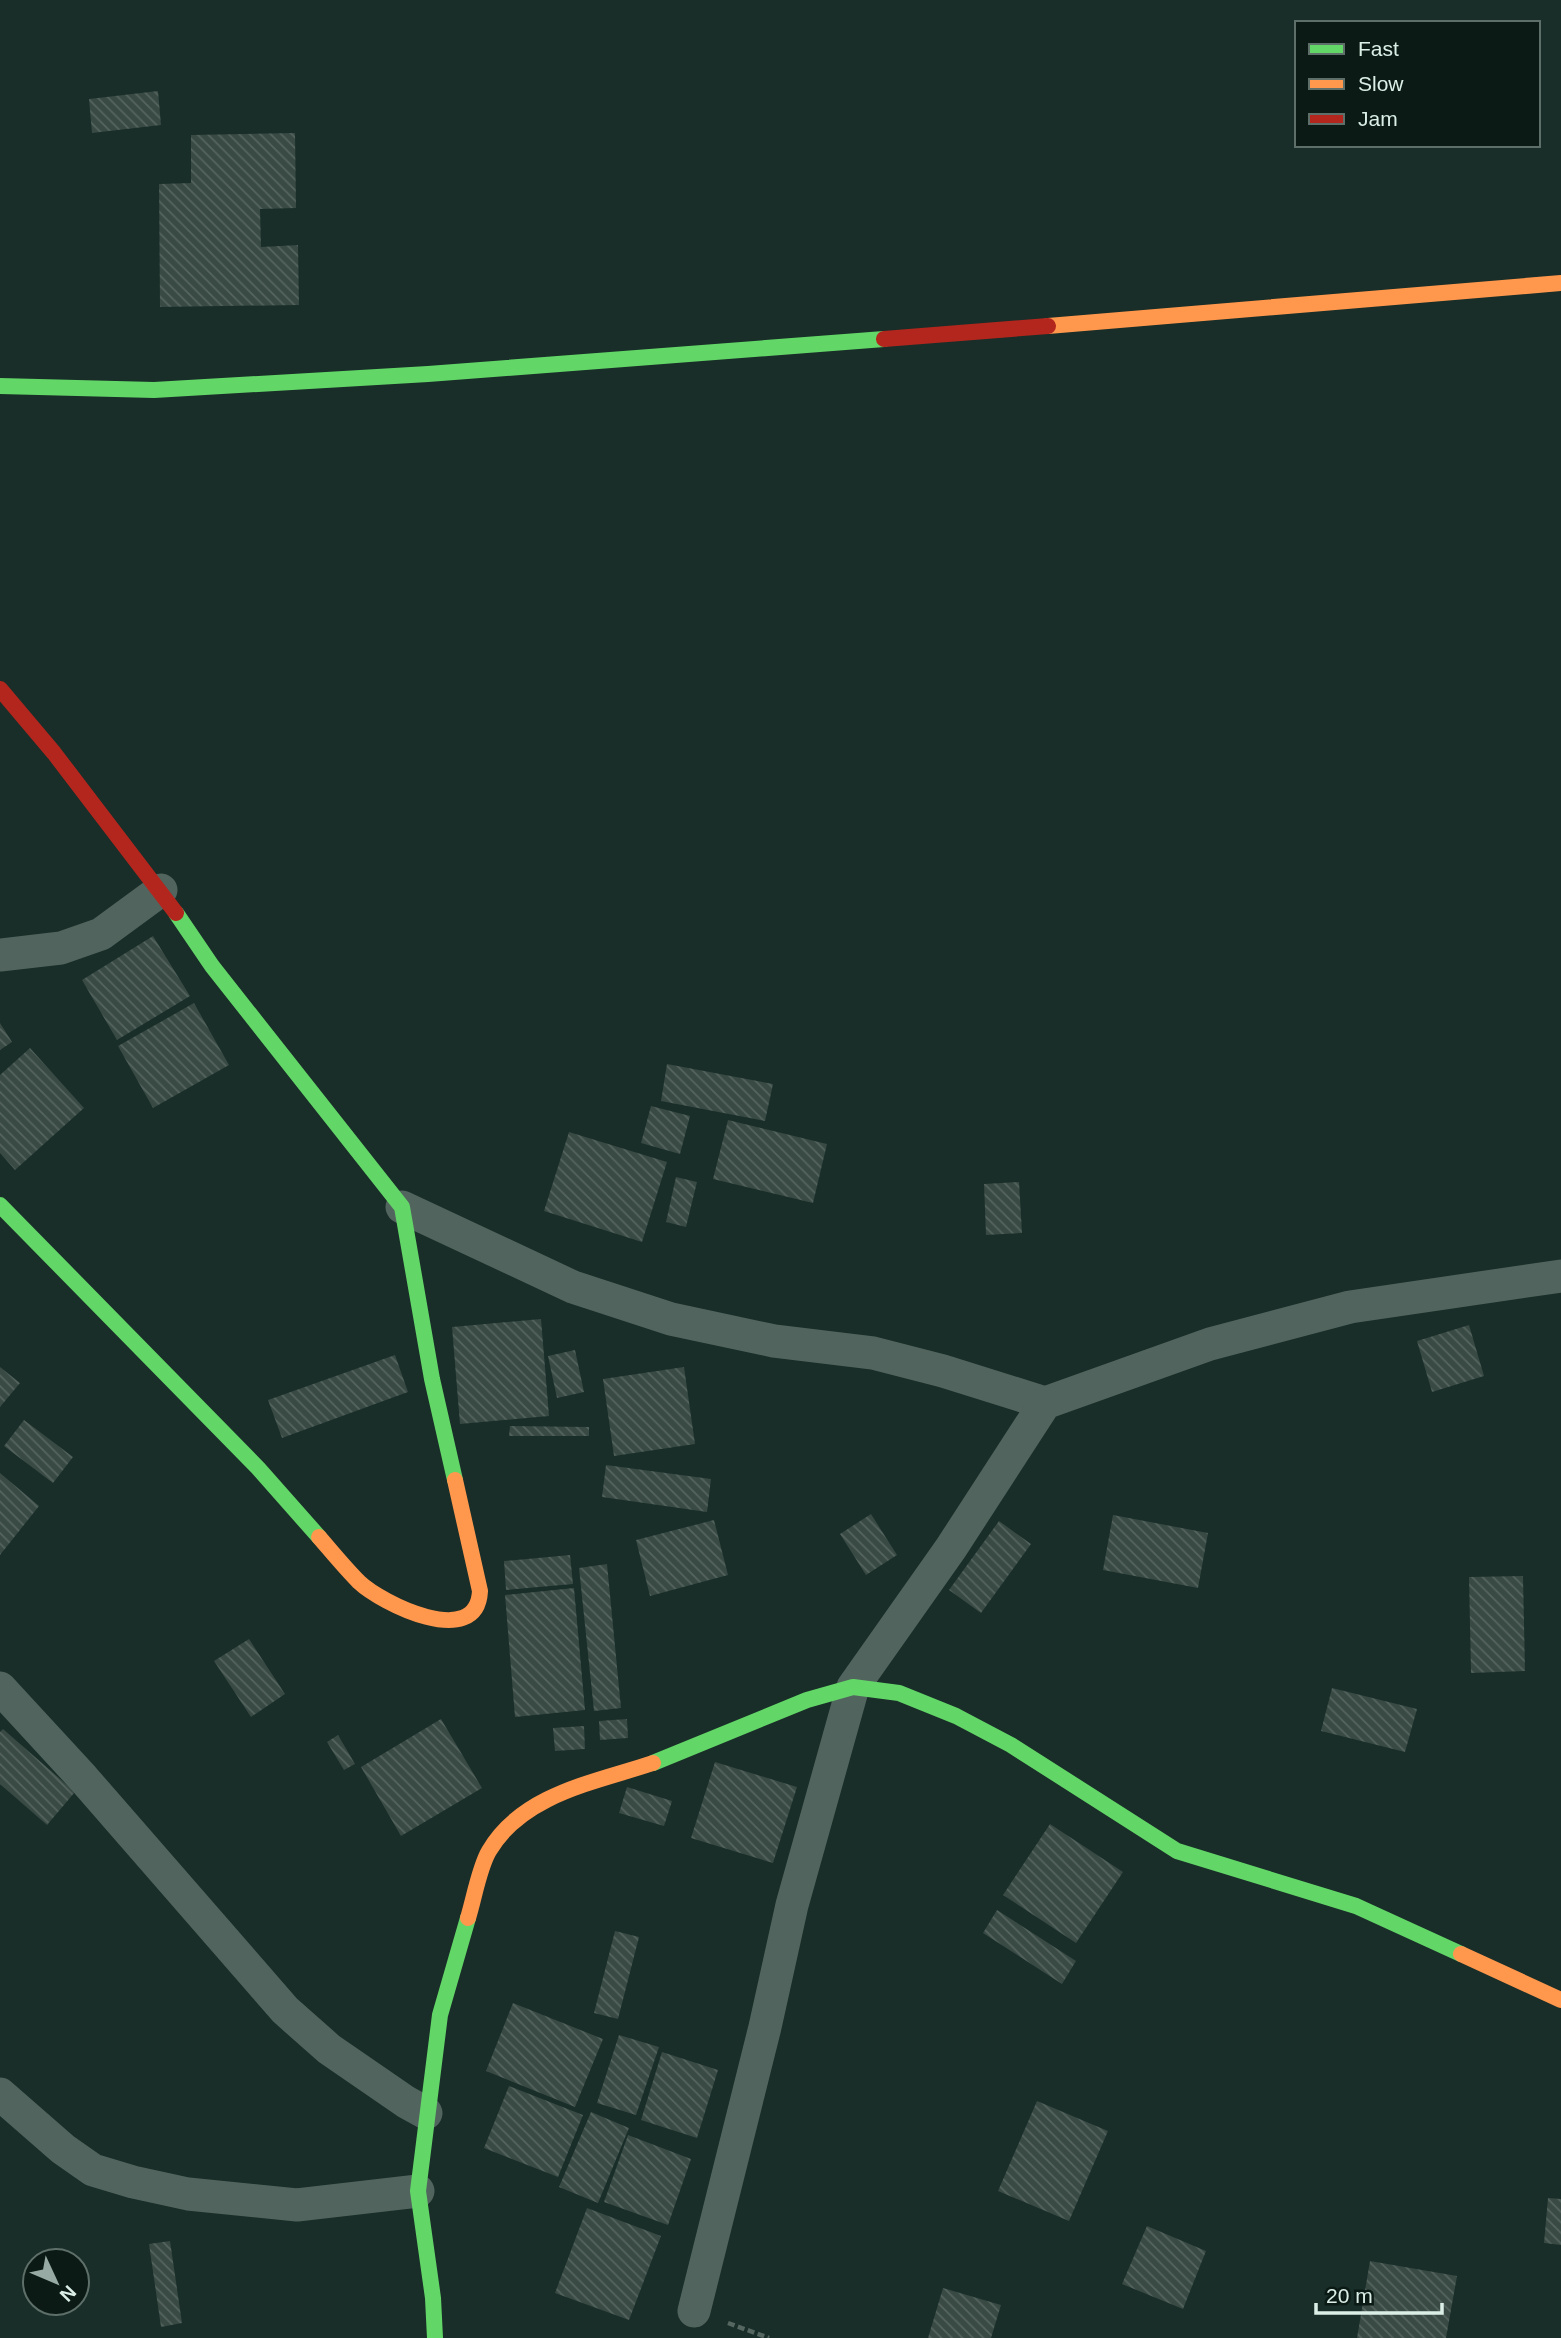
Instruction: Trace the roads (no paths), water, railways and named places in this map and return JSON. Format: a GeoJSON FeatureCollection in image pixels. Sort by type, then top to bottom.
{"type":"FeatureCollection","features":[{"type":"Feature","properties":{"kind":"street"},"geometry":{"type":"LineString","coordinates":[[0,386],[154,390],[428,374],[1561,284]]}},
{"type":"Feature","properties":{"kind":"street"},"geometry":{"type":"LineString","coordinates":[[0,689],[54,753],[161,890],[212,966],[402,1207],[573,1287],[671,1319],[774,1341],[873,1353],[943,1371],[1045,1403],[1210,1344],[1350,1307],[1561,1276]]}},
{"type":"Feature","properties":{"kind":"street"},"geometry":{"type":"LineString","coordinates":[[0,955],[61,948],[102,934],[161,890]]}},
{"type":"Feature","properties":{"kind":"street"},"geometry":{"type":"LineString","coordinates":[[0,1205],[258,1468],[360,1583],[378,1596],[429,1620],[454,1621],[471,1614],[480,1598],[478,1578],[432,1379],[402,1207]]}},
{"type":"Feature","properties":{"kind":"street"},"geometry":{"type":"LineString","coordinates":[[694,2311],[765,2027],[792,1905],[853,1687],[951,1548],[1045,1403]]}},
{"type":"Feature","properties":{"kind":"street"},"geometry":{"type":"LineString","coordinates":[[435,2338],[433,2298],[418,2191],[426,2113],[440,2015],[488,1852],[504,1830],[548,1798],[673,1756],[807,1700],[853,1687],[899,1693],[956,1716],[1010,1745],[1177,1851],[1356,1906],[1561,2000]]}},
{"type":"Feature","properties":{"kind":"street"},"geometry":{"type":"LineString","coordinates":[[0,1688],[83,1778],[285,2010],[329,2049],[426,2113]]}},
{"type":"Feature","properties":{"kind":"street"},"geometry":{"type":"LineString","coordinates":[[0,2094],[63,2150],[93,2171],[133,2182],[188,2194],[297,2206],[418,2191]]}}]}
